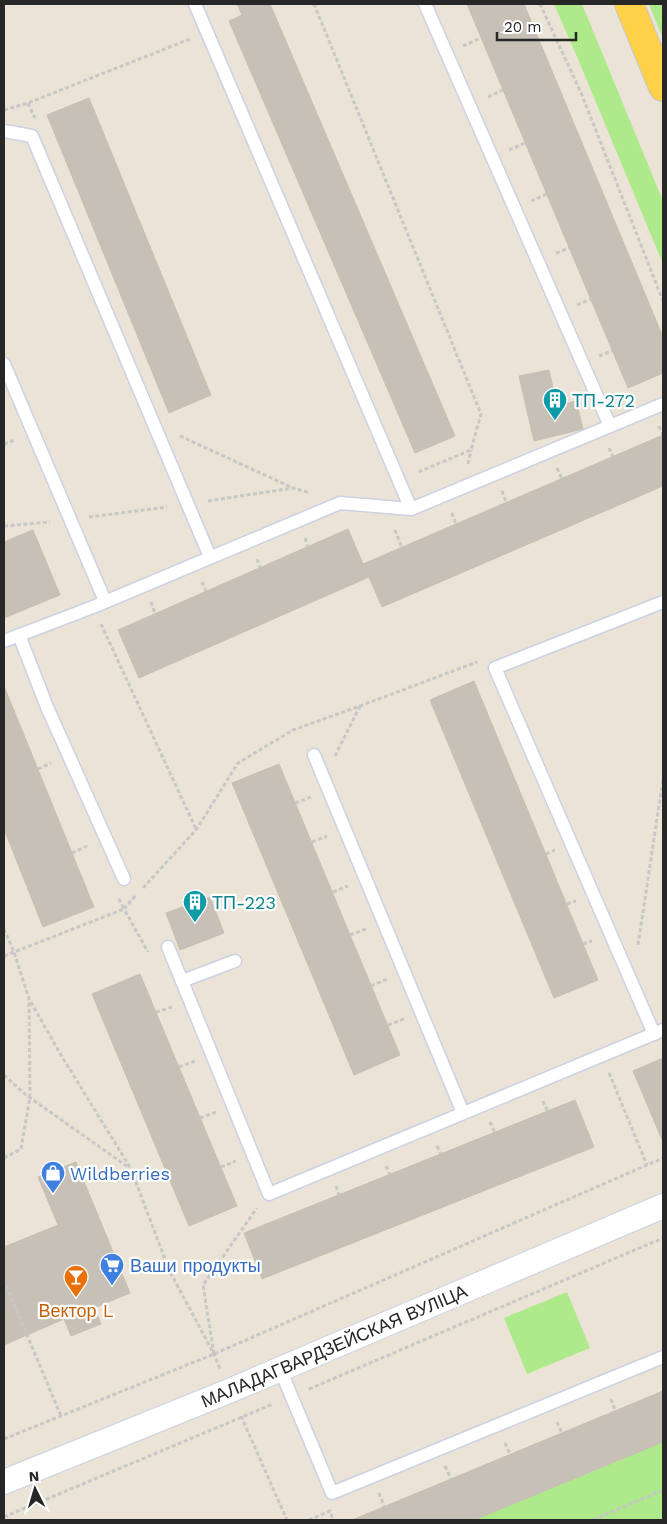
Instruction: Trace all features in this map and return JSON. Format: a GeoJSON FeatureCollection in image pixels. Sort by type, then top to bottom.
{"type":"FeatureCollection","features":[{"type":"Feature","properties":{"kind":"main road"},"geometry":{"type":"LineString","coordinates":[[629,4],[662,80]]}},
{"type":"Feature","properties":{"kind":"street","name":"МАЛАДАГВАРДЗЕЙСКАЯ ВУЛІЦА"},"geometry":{"type":"LineString","coordinates":[[4,1482],[229,1392],[663,1206]]}},
{"type":"Feature","properties":{"kind":"lane"},"geometry":{"type":"LineString","coordinates":[[196,4],[411,508]]}},
{"type":"Feature","properties":{"kind":"lane"},"geometry":{"type":"LineString","coordinates":[[425,4],[610,426]]}},
{"type":"Feature","properties":{"kind":"lane"},"geometry":{"type":"LineString","coordinates":[[4,131],[32,136],[210,556]]}},
{"type":"Feature","properties":{"kind":"lane"},"geometry":{"type":"LineString","coordinates":[[4,364],[105,601]]}},
{"type":"Feature","properties":{"kind":"lane"},"geometry":{"type":"LineString","coordinates":[[4,641],[92,607],[340,503],[411,508],[663,404]]}},
{"type":"Feature","properties":{"kind":"lane"},"geometry":{"type":"LineString","coordinates":[[168,947],[269,1194],[658,1032],[632,985],[495,668],[663,602]]}},
{"type":"Feature","properties":{"kind":"lane"},"geometry":{"type":"LineString","coordinates":[[19,635],[47,707],[124,879]]}},
{"type":"Feature","properties":{"kind":"lane"},"geometry":{"type":"LineString","coordinates":[[314,755],[463,1113]]}},
{"type":"Feature","properties":{"kind":"lane"},"geometry":{"type":"LineString","coordinates":[[182,981],[235,961]]}},
{"type":"Feature","properties":{"kind":"lane"},"geometry":{"type":"LineString","coordinates":[[280,1370],[332,1493],[663,1357]]}},
{"type":"Feature","properties":{"kind":"path"},"geometry":{"type":"LineString","coordinates":[[314,4],[481,414],[471,450],[412,475]]}},
{"type":"Feature","properties":{"kind":"path"},"geometry":{"type":"LineString","coordinates":[[540,4],[582,96],[663,301]]}},
{"type":"Feature","properties":{"kind":"path"},"geometry":{"type":"LineString","coordinates":[[4,111],[208,32]]}},
{"type":"Feature","properties":{"kind":"path"},"geometry":{"type":"LineString","coordinates":[[461,47],[481,38]]}},
{"type":"Feature","properties":{"kind":"path"},"geometry":{"type":"LineString","coordinates":[[484,99],[503,90]]}},
{"type":"Feature","properties":{"kind":"path"},"geometry":{"type":"LineString","coordinates":[[28,103],[36,121]]}},
{"type":"Feature","properties":{"kind":"path"},"geometry":{"type":"LineString","coordinates":[[506,151],[526,143]]}},
{"type":"Feature","properties":{"kind":"path"},"geometry":{"type":"LineString","coordinates":[[528,203],[547,194]]}},
{"type":"Feature","properties":{"kind":"path"},"geometry":{"type":"LineString","coordinates":[[550,255],[569,248]]}},
{"type":"Feature","properties":{"kind":"path"},"geometry":{"type":"LineString","coordinates":[[573,307],[591,299]]}},
{"type":"Feature","properties":{"kind":"path"},"geometry":{"type":"LineString","coordinates":[[595,358],[612,351]]}},
{"type":"Feature","properties":{"kind":"path"},"geometry":{"type":"LineString","coordinates":[[175,434],[293,488]]}},
{"type":"Feature","properties":{"kind":"path"},"geometry":{"type":"LineString","coordinates":[[4,444],[18,438]]}},
{"type":"Feature","properties":{"kind":"path"},"geometry":{"type":"LineString","coordinates":[[450,507],[456,524]]}},
{"type":"Feature","properties":{"kind":"path"},"geometry":{"type":"LineString","coordinates":[[395,530],[402,548]]}},
{"type":"Feature","properties":{"kind":"path"},"geometry":{"type":"LineString","coordinates":[[92,607],[196,830]]}},
{"type":"Feature","properties":{"kind":"path"},"geometry":{"type":"LineString","coordinates":[[4,956],[124,909],[196,830],[238,763],[293,730],[482,660]]}},
{"type":"Feature","properties":{"kind":"path"},"geometry":{"type":"LineString","coordinates":[[295,803],[316,794],[360,706]]}},
{"type":"Feature","properties":{"kind":"path"},"geometry":{"type":"LineString","coordinates":[[38,769],[59,760]]}},
{"type":"Feature","properties":{"kind":"path"},"geometry":{"type":"LineString","coordinates":[[632,985],[663,780]]}},
{"type":"Feature","properties":{"kind":"path"},"geometry":{"type":"LineString","coordinates":[[312,842],[333,834]]}},
{"type":"Feature","properties":{"kind":"path"},"geometry":{"type":"LineString","coordinates":[[72,853],[95,843]]}},
{"type":"Feature","properties":{"kind":"path"},"geometry":{"type":"LineString","coordinates":[[333,892],[354,884]]}},
{"type":"Feature","properties":{"kind":"path"},"geometry":{"type":"LineString","coordinates":[[124,909],[152,958]]}},
{"type":"Feature","properties":{"kind":"path"},"geometry":{"type":"LineString","coordinates":[[350,935],[371,926]]}},
{"type":"Feature","properties":{"kind":"path"},"geometry":{"type":"LineString","coordinates":[[4,928],[29,999],[131,1169],[169,1270],[214,1354],[229,1392],[242,1417],[287,1520]]}},
{"type":"Feature","properties":{"kind":"path"},"geometry":{"type":"LineString","coordinates":[[371,986],[392,976]]}},
{"type":"Feature","properties":{"kind":"path"},"geometry":{"type":"LineString","coordinates":[[4,1158],[21,1149],[30,1098],[29,999]]}},
{"type":"Feature","properties":{"kind":"path"},"geometry":{"type":"LineString","coordinates":[[156,1012],[173,1006]]}},
{"type":"Feature","properties":{"kind":"path"},"geometry":{"type":"LineString","coordinates":[[388,1025],[409,1016]]}},
{"type":"Feature","properties":{"kind":"path"},"geometry":{"type":"LineString","coordinates":[[179,1067],[196,1061]]}},
{"type":"Feature","properties":{"kind":"path"},"geometry":{"type":"LineString","coordinates":[[606,1066],[647,1165]]}},
{"type":"Feature","properties":{"kind":"path"},"geometry":{"type":"LineString","coordinates":[[4,1075],[30,1098],[131,1169]]}},
{"type":"Feature","properties":{"kind":"path"},"geometry":{"type":"LineString","coordinates":[[200,1118],[217,1112]]}},
{"type":"Feature","properties":{"kind":"path"},"geometry":{"type":"LineString","coordinates":[[4,1439],[214,1354],[663,1158]]}},
{"type":"Feature","properties":{"kind":"path"},"geometry":{"type":"LineString","coordinates":[[221,1167],[237,1160]]}},
{"type":"Feature","properties":{"kind":"path"},"geometry":{"type":"LineString","coordinates":[[214,1354],[203,1285],[258,1209]]}},
{"type":"Feature","properties":{"kind":"path"},"geometry":{"type":"LineString","coordinates":[[4,1517],[663,1238]]}},
{"type":"Feature","properties":{"kind":"path"},"geometry":{"type":"LineString","coordinates":[[4,1280],[61,1416]]}},
{"type":"Feature","properties":{"kind":"path"},"geometry":{"type":"LineString","coordinates":[[609,1394],[616,1410]]}},
{"type":"Feature","properties":{"kind":"path"},"geometry":{"type":"LineString","coordinates":[[555,1417],[562,1433]]}},
{"type":"Feature","properties":{"kind":"path"},"geometry":{"type":"LineString","coordinates":[[504,1439],[510,1454]]}},
{"type":"Feature","properties":{"kind":"path"},"geometry":{"type":"LineString","coordinates":[[445,1464],[451,1479]]}},
{"type":"Feature","properties":{"kind":"path"},"geometry":{"type":"LineString","coordinates":[[593,1520],[663,1490]]}},
{"type":"Feature","properties":{"kind":"path"},"geometry":{"type":"LineString","coordinates":[[378,1492],[384,1506]]}},
{"type":"Feature","properties":{"kind":"path"},"geometry":{"type":"LineString","coordinates":[[309,1520],[330,1511],[333,1520]]}},
{"type":"Feature","properties":{"kind":"green space"},"geometry":{"type":"Polygon","coordinates":[[[554,4],[582,4],[663,201],[663,264],[578,59],[554,4]]]}},
{"type":"Feature","properties":{"kind":"green space"},"geometry":{"type":"Polygon","coordinates":[[[649,4],[663,4],[663,39],[649,4]]]}},
{"type":"Feature","properties":{"kind":"green space"},"geometry":{"type":"Polygon","coordinates":[[[567,1292],[590,1348],[527,1374],[504,1318],[567,1292]]]}},
{"type":"Feature","properties":{"kind":"green space"},"geometry":{"type":"Polygon","coordinates":[[[663,1442],[663,1520],[474,1520],[663,1442]]]}},
{"type":"Feature","properties":{"kind":"building"},"geometry":{"type":"Polygon","coordinates":[[[237,4],[270,4],[455,436],[415,453],[229,21],[242,15],[237,4]]]}},
{"type":"Feature","properties":{"kind":"building"},"geometry":{"type":"Polygon","coordinates":[[[467,4],[524,4],[663,337],[663,373],[628,388],[467,4]]]}},
{"type":"Feature","properties":{"kind":"building"},"geometry":{"type":"Polygon","coordinates":[[[89,98],[211,395],[169,413],[47,115],[89,98]]]}},
{"type":"Feature","properties":{"kind":"building"},"geometry":{"type":"Polygon","coordinates":[[[549,370],[557,406],[576,401],[583,429],[534,441],[519,376],[549,370]]]}},
{"type":"Feature","properties":{"kind":"building"},"geometry":{"type":"Polygon","coordinates":[[[663,435],[663,486],[382,607],[369,577],[139,678],[118,630],[348,529],[363,564],[663,435]]]}},
{"type":"Feature","properties":{"kind":"building"},"geometry":{"type":"Polygon","coordinates":[[[33,530],[60,595],[4,618],[4,542],[33,530]]]}},
{"type":"Feature","properties":{"kind":"building"},"geometry":{"type":"Polygon","coordinates":[[[474,681],[598,980],[554,998],[430,700],[474,681]]]}},
{"type":"Feature","properties":{"kind":"building"},"geometry":{"type":"Polygon","coordinates":[[[4,686],[94,907],[43,927],[4,829],[4,686]]]}},
{"type":"Feature","properties":{"kind":"building"},"geometry":{"type":"Polygon","coordinates":[[[279,764],[400,1055],[354,1075],[232,783],[279,764]]]}},
{"type":"Feature","properties":{"kind":"building","name":"ТП-223"},"geometry":{"type":"Polygon","coordinates":[[[210,897],[224,933],[180,950],[166,913],[210,897]]]}},
{"type":"Feature","properties":{"kind":"building"},"geometry":{"type":"Polygon","coordinates":[[[140,974],[237,1206],[189,1226],[92,994],[140,974]]]}},
{"type":"Feature","properties":{"kind":"building"},"geometry":{"type":"Polygon","coordinates":[[[663,1058],[663,1142],[633,1071],[663,1058]]]}},
{"type":"Feature","properties":{"kind":"building"},"geometry":{"type":"Polygon","coordinates":[[[575,1100],[594,1147],[262,1279],[244,1233],[575,1100]]]}},
{"type":"Feature","properties":{"kind":"building"},"geometry":{"type":"Polygon","coordinates":[[[76,1162],[130,1293],[94,1308],[101,1324],[71,1336],[64,1319],[4,1345],[4,1247],[58,1225],[38,1177],[76,1162]]]}},
{"type":"Feature","properties":{"kind":"building"},"geometry":{"type":"Polygon","coordinates":[[[663,1391],[663,1442],[474,1520],[352,1520],[663,1391]]]}},
{"type":"Feature","properties":{"kind":"place","name":"ТП-272"},"geometry":{"type":"Point","coordinates":[555,421]}},
{"type":"Feature","properties":{"kind":"place","name":"ТП-223"},"geometry":{"type":"Point","coordinates":[195,923]}},
{"type":"Feature","properties":{"kind":"place","name":"Wildberries"},"geometry":{"type":"Point","coordinates":[53,1194]}},
{"type":"Feature","properties":{"kind":"place","name":"Ваши продукты"},"geometry":{"type":"Point","coordinates":[112,1286]}},
{"type":"Feature","properties":{"kind":"place","name":"Вектор L"},"geometry":{"type":"Point","coordinates":[76,1298]}}]}
